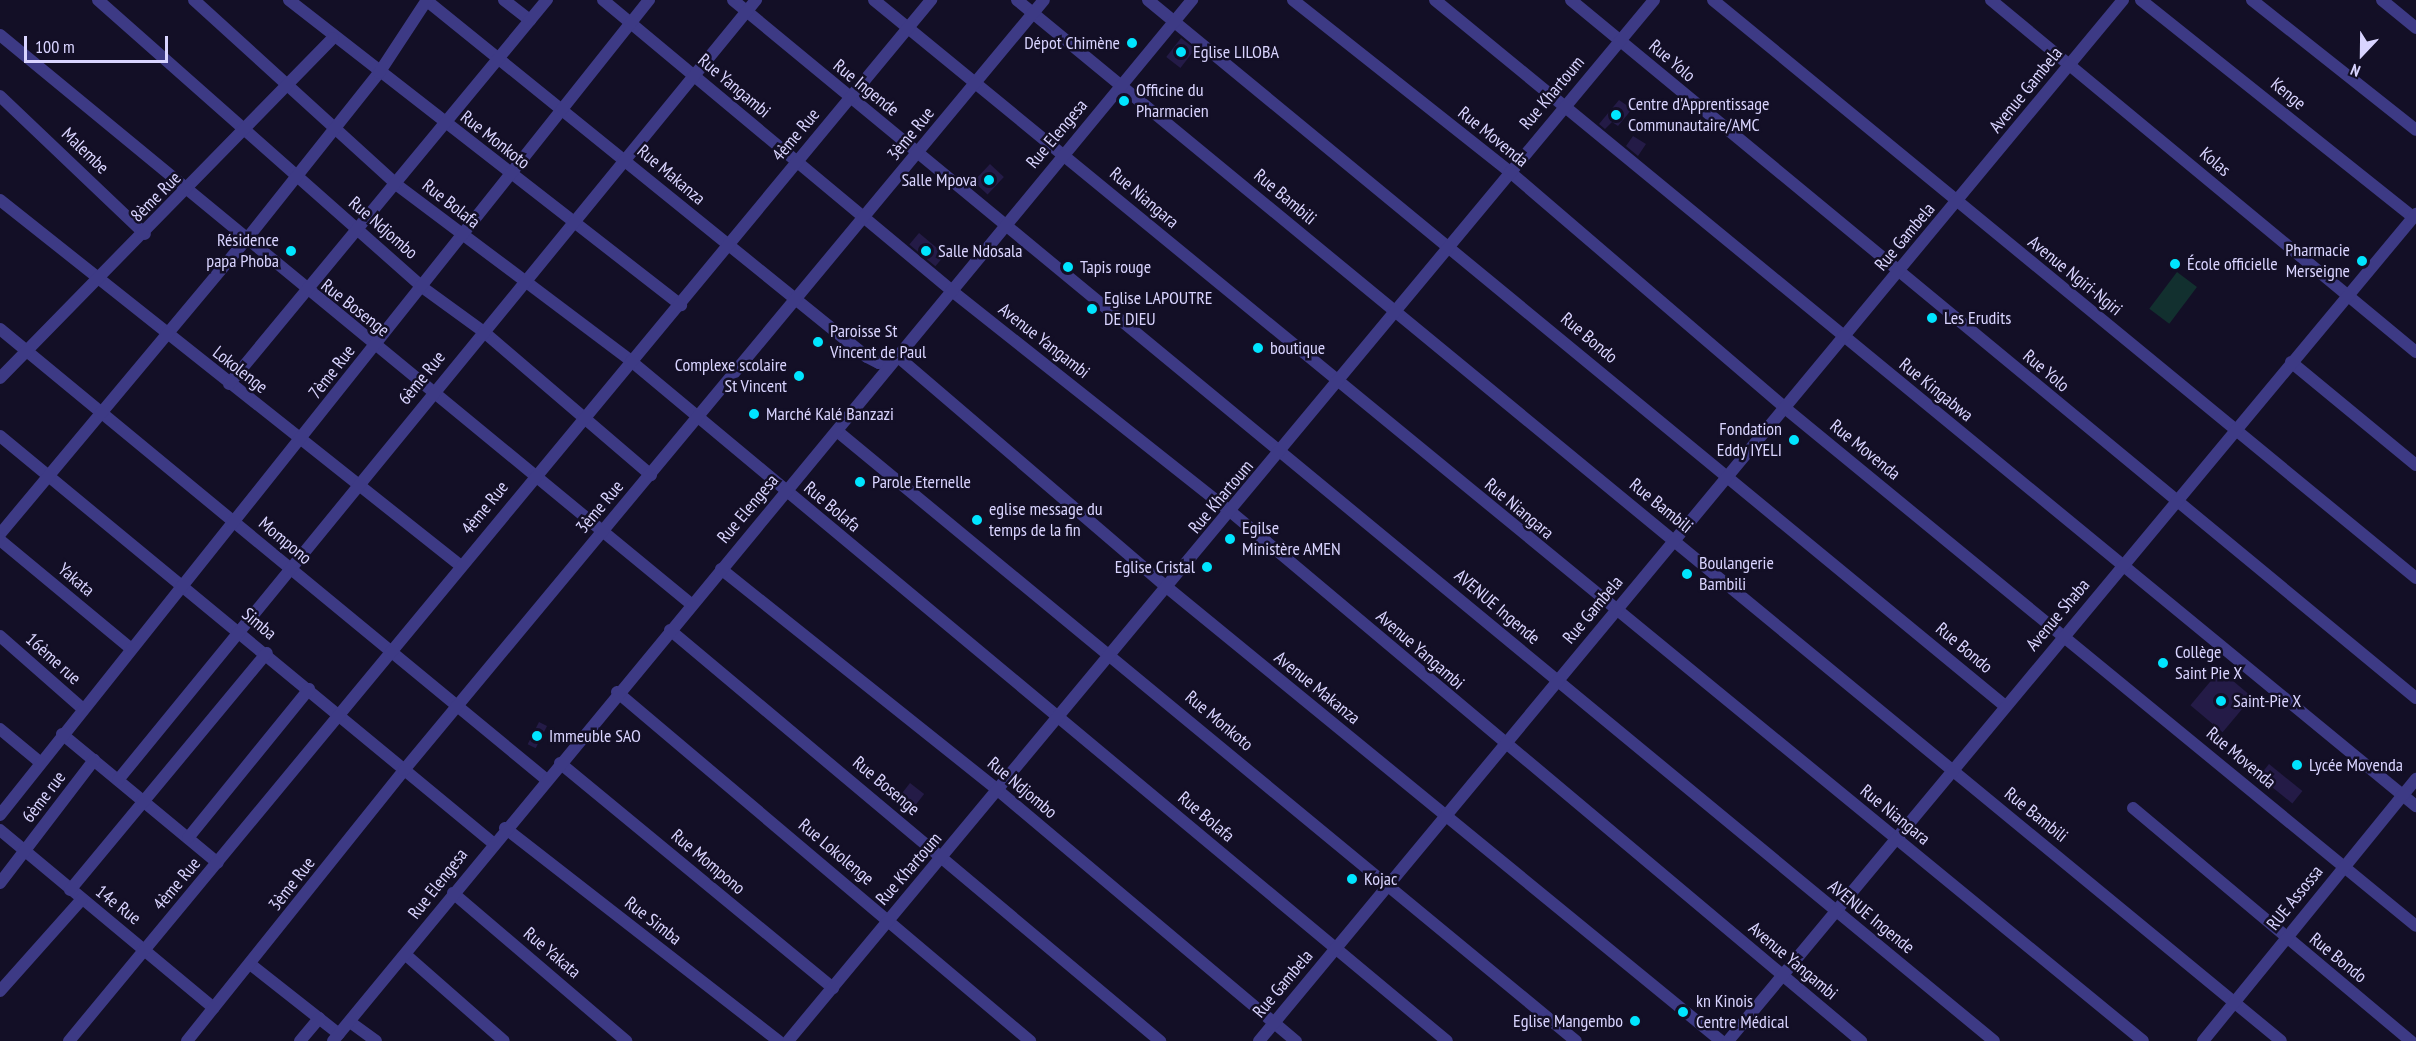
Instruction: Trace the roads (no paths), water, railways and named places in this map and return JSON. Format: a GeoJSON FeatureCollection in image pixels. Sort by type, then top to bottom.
{"type":"FeatureCollection","features":[{"type":"Feature","properties":{"kind":"street","name":"Rue Ndjombo"},"geometry":{"type":"LineString","coordinates":[[98,0],[422,286],[484,332],[651,475]]}},
{"type":"Feature","properties":{"kind":"street","name":"Rue Bolafa"},"geometry":{"type":"LineString","coordinates":[[194,0],[287,88],[397,184],[463,237],[527,281],[631,361],[1448,1041]]}},
{"type":"Feature","properties":{"kind":"street","name":"Rue Monkoto"},"geometry":{"type":"LineString","coordinates":[[289,0],[333,38],[512,178],[681,305]]}},
{"type":"Feature","properties":{"kind":"street"},"geometry":{"type":"LineString","coordinates":[[0,534],[103,414],[246,240],[379,73],[426,0]]}},
{"type":"Feature","properties":{"kind":"street","name":"Rue Makanza"},"geometry":{"type":"LineString","coordinates":[[426,0],[562,113],[623,159],[867,357],[879,363],[897,356]]}},
{"type":"Feature","properties":{"kind":"street"},"geometry":{"type":"LineString","coordinates":[[504,0],[530,21]]}},
{"type":"Feature","properties":{"kind":"street"},"geometry":{"type":"LineString","coordinates":[[229,384],[499,61],[547,0]]}},
{"type":"Feature","properties":{"kind":"street","name":"Rue Yangambi"},"geometry":{"type":"LineString","coordinates":[[603,0],[952,291]]}},
{"type":"Feature","properties":{"kind":"street","name":"7ème Rue"},"geometry":{"type":"LineString","coordinates":[[0,815],[81,708],[512,178],[649,0]]}},
{"type":"Feature","properties":{"kind":"street","name":"Rue Ingende"},"geometry":{"type":"LineString","coordinates":[[733,0],[1005,225]]}},
{"type":"Feature","properties":{"kind":"street","name":"6ème Rue"},"geometry":{"type":"LineString","coordinates":[[118,780],[239,630],[359,487],[432,394],[527,281],[623,159],[756,0]]}},
{"type":"Feature","properties":{"kind":"street","name":"Rue Niangara"},"geometry":{"type":"LineString","coordinates":[[874,0],[1615,611],[2143,1041]]}},
{"type":"Feature","properties":{"kind":"street","name":"4ème Rue"},"geometry":{"type":"LineString","coordinates":[[69,1041],[341,715],[390,651],[582,417],[681,305],[931,0]]}},
{"type":"Feature","properties":{"kind":"street","name":"Rue Bambili"},"geometry":{"type":"LineString","coordinates":[[1017,0],[2281,1041]]}},
{"type":"Feature","properties":{"kind":"street","name":"3ème Rue"},"geometry":{"type":"LineString","coordinates":[[187,1041],[404,770],[459,708],[1044,0]]}},
{"type":"Feature","properties":{"kind":"street","name":"Rue Bondo"},"geometry":{"type":"LineString","coordinates":[[1148,0],[1450,245],[2005,706]]}},
{"type":"Feature","properties":{"kind":"street","name":"Rue Elengesa"},"geometry":{"type":"LineString","coordinates":[[336,1038],[406,955],[453,893],[547,780],[616,692],[837,431],[1192,0]]}},
{"type":"Feature","properties":{"kind":"street","name":"Rue Movenda"},"geometry":{"type":"LineString","coordinates":[[1293,0],[1510,172],[1785,408],[2416,926]]}},
{"type":"Feature","properties":{"kind":"street","name":"Rue Kingabwa"},"geometry":{"type":"LineString","coordinates":[[1436,0],[2122,567],[2416,806]]}},
{"type":"Feature","properties":{"kind":"street","name":"Rue Yolo"},"geometry":{"type":"LineString","coordinates":[[1571,0],[2175,502],[2416,698]]}},
{"type":"Feature","properties":{"kind":"street","name":"Rue Khartoum"},"geometry":{"type":"LineString","coordinates":[[788,1041],[1113,657],[1339,384],[1564,105],[1654,0]]}},
{"type":"Feature","properties":{"kind":"street","name":"Avenue Ngiri-Ngiri"},"geometry":{"type":"LineString","coordinates":[[1713,0],[1957,203],[2416,578]]}},
{"type":"Feature","properties":{"kind":"street","name":"Kolas"},"geometry":{"type":"LineString","coordinates":[[1991,0],[2416,352]]}},
{"type":"Feature","properties":{"kind":"street","name":"Avenue Gambela"},"geometry":{"type":"LineString","coordinates":[[1957,203],[2123,0]]}},
{"type":"Feature","properties":{"kind":"street","name":"Kenge"},"geometry":{"type":"LineString","coordinates":[[2141,0],[2411,219],[2416,235]]}},
{"type":"Feature","properties":{"kind":"street"},"geometry":{"type":"LineString","coordinates":[[2252,0],[2416,130]]}},
{"type":"Feature","properties":{"kind":"street"},"geometry":{"type":"LineString","coordinates":[[2382,0],[2416,28]]}},
{"type":"Feature","properties":{"kind":"street","name":"Rue Bosenge"},"geometry":{"type":"LineString","coordinates":[[0,35],[532,478],[604,531],[691,604]]}},
{"type":"Feature","properties":{"kind":"street","name":"8ème Rue"},"geometry":{"type":"LineString","coordinates":[[0,378],[98,276],[188,191],[333,38]]}},
{"type":"Feature","properties":{"kind":"street","name":"Malembe"},"geometry":{"type":"LineString","coordinates":[[0,96],[145,234]]}},
{"type":"Feature","properties":{"kind":"street","name":"Lokolenge"},"geometry":{"type":"LineString","coordinates":[[0,200],[98,276],[167,335],[300,441],[461,566]]}},
{"type":"Feature","properties":{"kind":"street","name":"Rue Gambela"},"geometry":{"type":"LineString","coordinates":[[1259,1041],[1957,203]]}},
{"type":"Feature","properties":{"kind":"street","name":"Avenue Shaba"},"geometry":{"type":"LineString","coordinates":[[1728,1041],[2411,219]]}},
{"type":"Feature","properties":{"kind":"street","name":"AVENUE Ingende"},"geometry":{"type":"LineString","coordinates":[[1005,225],[1283,451],[1557,681],[1994,1041]]}},
{"type":"Feature","properties":{"kind":"street","name":"Avenue Yangambi"},"geometry":{"type":"LineString","coordinates":[[952,291],[1231,512],[1505,746],[1861,1041]]}},
{"type":"Feature","properties":{"kind":"street","name":"Mompono"},"geometry":{"type":"LineString","coordinates":[[0,329],[547,780]]}},
{"type":"Feature","properties":{"kind":"street","name":"Avenue Makanza"},"geometry":{"type":"LineString","coordinates":[[897,356],[1169,589],[1721,1041]]}},
{"type":"Feature","properties":{"kind":"street"},"geometry":{"type":"LineString","coordinates":[[2291,362],[2416,465]]}},
{"type":"Feature","properties":{"kind":"street","name":"Rue Monkoto"},"geometry":{"type":"LineString","coordinates":[[837,431],[1576,1041]]}},
{"type":"Feature","properties":{"kind":"street","name":"Simba"},"geometry":{"type":"LineString","coordinates":[[0,436],[47,477],[184,584],[493,843]]}},
{"type":"Feature","properties":{"kind":"street","name":"Yakata"},"geometry":{"type":"LineString","coordinates":[[0,540],[130,648]]}},
{"type":"Feature","properties":{"kind":"street","name":"Rue Ndjombo"},"geometry":{"type":"LineString","coordinates":[[721,569],[1000,792],[1296,1041]]}},
{"type":"Feature","properties":{"kind":"street","name":"Rue Bosenge"},"geometry":{"type":"LineString","coordinates":[[670,630],[1161,1041]]}},
{"type":"Feature","properties":{"kind":"street","name":"16ème rue"},"geometry":{"type":"LineString","coordinates":[[0,636],[81,708]]}},
{"type":"Feature","properties":{"kind":"street"},"geometry":{"type":"LineString","coordinates":[[70,890],[142,800],[267,653]]}},
{"type":"Feature","properties":{"kind":"street"},"geometry":{"type":"LineString","coordinates":[[188,838],[309,690]]}},
{"type":"Feature","properties":{"kind":"street","name":"Rue Lokolenge"},"geometry":{"type":"LineString","coordinates":[[616,692],[1030,1041]]}},
{"type":"Feature","properties":{"kind":"street"},"geometry":{"type":"LineString","coordinates":[[0,729],[41,763]]}},
{"type":"Feature","properties":{"kind":"street"},"geometry":{"type":"LineString","coordinates":[[62,734],[218,863]]}},
{"type":"Feature","properties":{"kind":"street","name":"6ème rue"},"geometry":{"type":"LineString","coordinates":[[0,883],[94,760]]}},
{"type":"Feature","properties":{"kind":"street","name":"Rue Mompono"},"geometry":{"type":"LineString","coordinates":[[560,763],[833,988]]}},
{"type":"Feature","properties":{"kind":"street","name":"RUE Assossa"},"geometry":{"type":"LineString","coordinates":[[2203,1041],[2233,1001],[2416,779]]}},
{"type":"Feature","properties":{"kind":"street","name":"Rue Bondo"},"geometry":{"type":"LineString","coordinates":[[2133,808],[2411,1041]]}},
{"type":"Feature","properties":{"kind":"street","name":"Rue Simba"},"geometry":{"type":"LineString","coordinates":[[505,828],[779,1041]]}},
{"type":"Feature","properties":{"kind":"street","name":"14e Rue"},"geometry":{"type":"LineString","coordinates":[[0,830],[214,1008]]}},
{"type":"Feature","properties":{"kind":"street","name":"Rue Yakata"},"geometry":{"type":"LineString","coordinates":[[453,893],[626,1041]]}},
{"type":"Feature","properties":{"kind":"street"},"geometry":{"type":"LineString","coordinates":[[0,991],[82,899]]}},
{"type":"Feature","properties":{"kind":"street"},"geometry":{"type":"LineString","coordinates":[[406,955],[504,1041]]}},
{"type":"Feature","properties":{"kind":"street"},"geometry":{"type":"LineString","coordinates":[[250,964],[319,1018],[336,1038]]}},
{"type":"Feature","properties":{"kind":"street"},"geometry":{"type":"LineString","coordinates":[[300,1041],[319,1018]]}},
{"type":"Feature","properties":{"kind":"street"},"geometry":{"type":"LineString","coordinates":[[350,1022],[376,1041]]}},
{"type":"Feature","properties":{"kind":"place","name":"Dépot Chimène"},"geometry":{"type":"Point","coordinates":[1132,43]}},
{"type":"Feature","properties":{"kind":"place","name":"Eglise LILOBA"},"geometry":{"type":"Point","coordinates":[1181,52]}},
{"type":"Feature","properties":{"kind":"place","name":"Officine du Pharmacien"},"geometry":{"type":"Point","coordinates":[1124,101]}},
{"type":"Feature","properties":{"kind":"place","name":"Centre d'Apprentissage Communautaire/AMC"},"geometry":{"type":"Point","coordinates":[1616,115]}},
{"type":"Feature","properties":{"kind":"place","name":"Salle Mpova"},"geometry":{"type":"Point","coordinates":[989,180]}},
{"type":"Feature","properties":{"kind":"place","name":"Résidence papa Phoba"},"geometry":{"type":"Point","coordinates":[291,251]}},
{"type":"Feature","properties":{"kind":"place","name":"Salle Ndosala"},"geometry":{"type":"Point","coordinates":[926,251]}},
{"type":"Feature","properties":{"kind":"place","name":"Pharmacie Merseigne"},"geometry":{"type":"Point","coordinates":[2362,261]}},
{"type":"Feature","properties":{"kind":"place","name":"École officielle"},"geometry":{"type":"Point","coordinates":[2175,264]}},
{"type":"Feature","properties":{"kind":"place","name":"Tapis rouge"},"geometry":{"type":"Point","coordinates":[1068,267]}},
{"type":"Feature","properties":{"kind":"place","name":"Eglise LAPOUTRE DE DIEU"},"geometry":{"type":"Point","coordinates":[1092,309]}},
{"type":"Feature","properties":{"kind":"place","name":"Les Erudits"},"geometry":{"type":"Point","coordinates":[1932,318]}},
{"type":"Feature","properties":{"kind":"place","name":"Paroisse St Vincent de Paul"},"geometry":{"type":"Point","coordinates":[818,342]}},
{"type":"Feature","properties":{"kind":"place","name":"boutique"},"geometry":{"type":"Point","coordinates":[1258,348]}},
{"type":"Feature","properties":{"kind":"place","name":"Complexe scolaire St Vincent"},"geometry":{"type":"Point","coordinates":[799,376]}},
{"type":"Feature","properties":{"kind":"place","name":"Marché Kalé Banzazi"},"geometry":{"type":"Point","coordinates":[754,414]}},
{"type":"Feature","properties":{"kind":"place","name":"Fondation Eddy IYELI"},"geometry":{"type":"Point","coordinates":[1794,440]}},
{"type":"Feature","properties":{"kind":"place","name":"Parole Eternelle"},"geometry":{"type":"Point","coordinates":[860,482]}},
{"type":"Feature","properties":{"kind":"place","name":"eglise message du temps de la fin"},"geometry":{"type":"Point","coordinates":[977,520]}},
{"type":"Feature","properties":{"kind":"place","name":"Egilse Ministère AMEN"},"geometry":{"type":"Point","coordinates":[1230,539]}},
{"type":"Feature","properties":{"kind":"place","name":"Eglise Cristal"},"geometry":{"type":"Point","coordinates":[1207,567]}},
{"type":"Feature","properties":{"kind":"place","name":"Boulangerie Bambili"},"geometry":{"type":"Point","coordinates":[1687,574]}},
{"type":"Feature","properties":{"kind":"place","name":"Collège Saint Pie X"},"geometry":{"type":"Point","coordinates":[2163,663]}},
{"type":"Feature","properties":{"kind":"place","name":"Saint-Pie X"},"geometry":{"type":"Point","coordinates":[2221,701]}},
{"type":"Feature","properties":{"kind":"place","name":"Immeuble SAO"},"geometry":{"type":"Point","coordinates":[537,736]}},
{"type":"Feature","properties":{"kind":"place","name":"Lycée Movenda"},"geometry":{"type":"Point","coordinates":[2297,765]}},
{"type":"Feature","properties":{"kind":"place","name":"Kojac"},"geometry":{"type":"Point","coordinates":[1352,879]}},
{"type":"Feature","properties":{"kind":"place","name":"kn Kinois Centre Médical"},"geometry":{"type":"Point","coordinates":[1683,1012]}},
{"type":"Feature","properties":{"kind":"place","name":"Eglise Mangembo"},"geometry":{"type":"Point","coordinates":[1635,1021]}}]}
